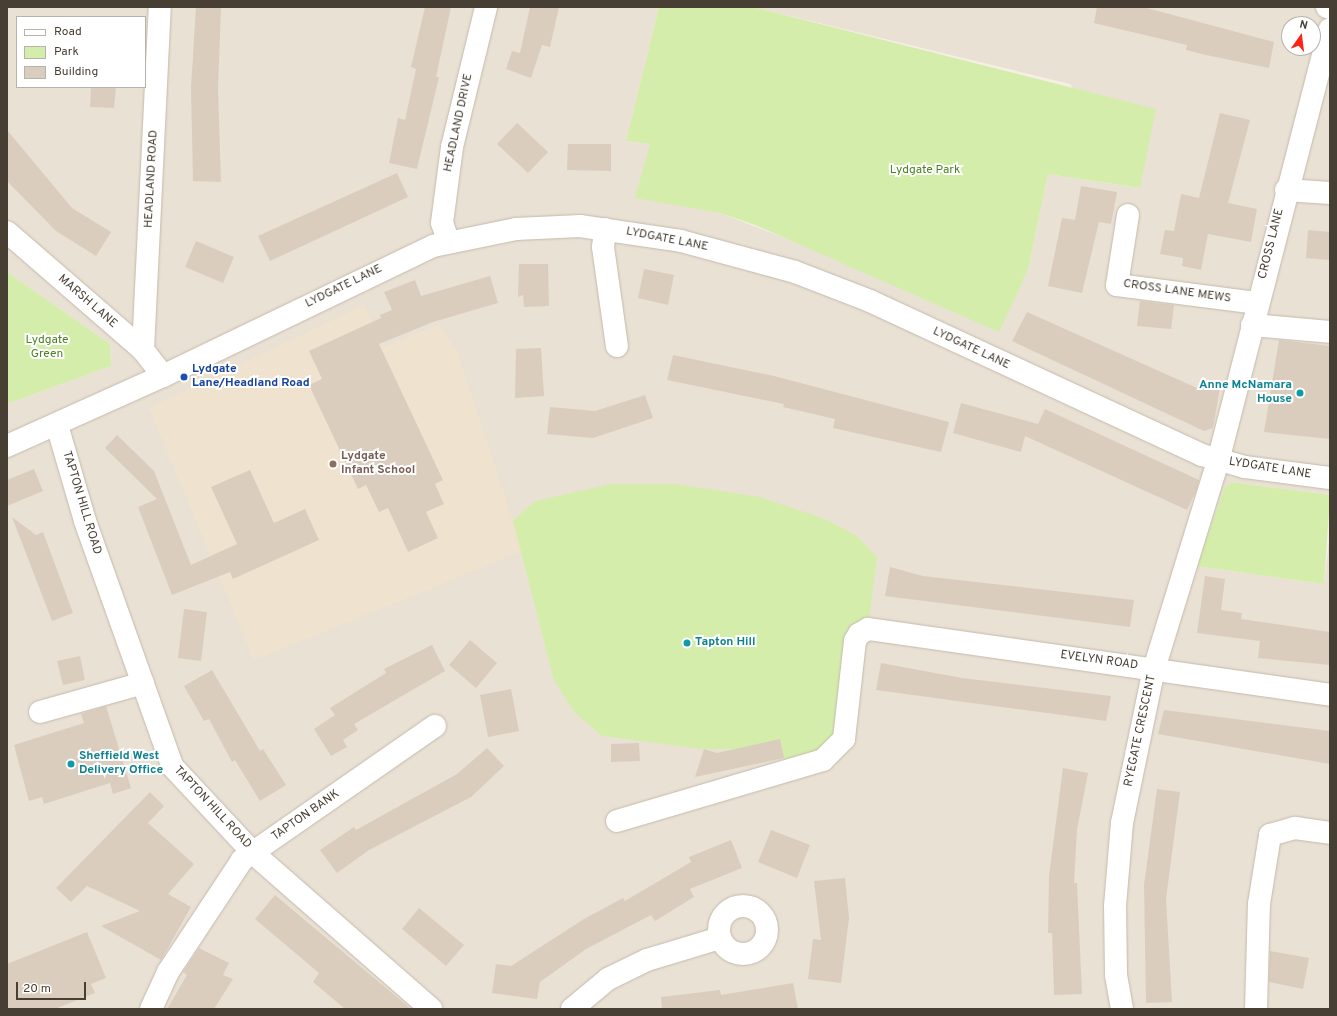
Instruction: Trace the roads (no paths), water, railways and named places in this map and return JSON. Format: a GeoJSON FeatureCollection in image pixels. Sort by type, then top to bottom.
{"type":"FeatureCollection","features":[{"type":"Feature","properties":{"kind":"street","name":"HEADLAND ROAD"},"geometry":{"type":"LineString","coordinates":[[143,350],[160,7]]}},
{"type":"Feature","properties":{"kind":"street","name":"HEADLAND DRIVE"},"geometry":{"type":"LineString","coordinates":[[448,240],[442,223],[452,147],[486,7]]}},
{"type":"Feature","properties":{"kind":"street","name":"CROSS LANE"},"geometry":{"type":"LineString","coordinates":[[1218,461],[1286,190],[1330,29]]}},
{"type":"Feature","properties":{"kind":"street"},"geometry":{"type":"LineString","coordinates":[[1286,190],[1330,193]]}},
{"type":"Feature","properties":{"kind":"street","name":"CROSS LANE MEWS"},"geometry":{"type":"LineString","coordinates":[[1128,215],[1117,286],[1258,303]]}},
{"type":"Feature","properties":{"kind":"street","name":"LYDGATE LANE"},"geometry":{"type":"LineString","coordinates":[[7,446],[57,425],[163,376],[332,292],[448,240],[516,229],[605,229],[724,252],[834,286],[1218,461],[1330,478]]}},
{"type":"Feature","properties":{"kind":"street"},"geometry":{"type":"LineString","coordinates":[[605,229],[603,247],[617,346]]}},
{"type":"Feature","properties":{"kind":"street","name":"MARSH LANE"},"geometry":{"type":"LineString","coordinates":[[7,232],[143,350],[163,376]]}},
{"type":"Feature","properties":{"kind":"street"},"geometry":{"type":"LineString","coordinates":[[1252,325],[1330,332]]}},
{"type":"Feature","properties":{"kind":"street","name":"TAPTON HILL ROAD"},"geometry":{"type":"LineString","coordinates":[[57,425],[85,521],[172,766],[253,853],[431,1009]]}},
{"type":"Feature","properties":{"kind":"street","name":"RYEGATE CRESCENT"},"geometry":{"type":"LineString","coordinates":[[1122,1009],[1116,975],[1115,906],[1122,823],[1154,669],[1218,461]]}},
{"type":"Feature","properties":{"kind":"street","name":"EVELYN ROAD"},"geometry":{"type":"LineString","coordinates":[[617,820],[823,760],[844,739],[856,641],[859,634],[868,629],[1330,695]]}},
{"type":"Feature","properties":{"kind":"street"},"geometry":{"type":"LineString","coordinates":[[40,712],[143,682]]}},
{"type":"Feature","properties":{"kind":"street","name":"TAPTON BANK"},"geometry":{"type":"LineString","coordinates":[[151,1009],[168,972],[227,879],[253,853],[435,726]]}},
{"type":"Feature","properties":{"kind":"street"},"geometry":{"type":"LineString","coordinates":[[1256,1009],[1259,904],[1270,835],[1295,828],[1330,833]]}},
{"type":"Feature","properties":{"kind":"street"},"geometry":{"type":"LineString","coordinates":[[572,1009],[608,979],[647,960],[720,938]]}},
{"type":"Feature","properties":{"kind":"place","name":"Lydgate Lane/Headland Road"},"geometry":{"type":"Point","coordinates":[184,377]}},
{"type":"Feature","properties":{"kind":"place","name":"Anne McNamara House"},"geometry":{"type":"Point","coordinates":[1300,393]}},
{"type":"Feature","properties":{"kind":"place","name":"Lydgate Infant School"},"geometry":{"type":"Point","coordinates":[333,464]}},
{"type":"Feature","properties":{"kind":"place","name":"Tapton Hill"},"geometry":{"type":"Point","coordinates":[687,643]}},
{"type":"Feature","properties":{"kind":"place","name":"Sheffield West Delivery Office"},"geometry":{"type":"Point","coordinates":[71,764]}},
{"type":"Feature","properties":{"kind":"park label","name":"Lydgate Park"},"geometry":{"type":"Point","coordinates":[925,171]}},
{"type":"Feature","properties":{"kind":"park label","name":"Lydgate Green"},"geometry":{"type":"Point","coordinates":[47,348]}}]}
